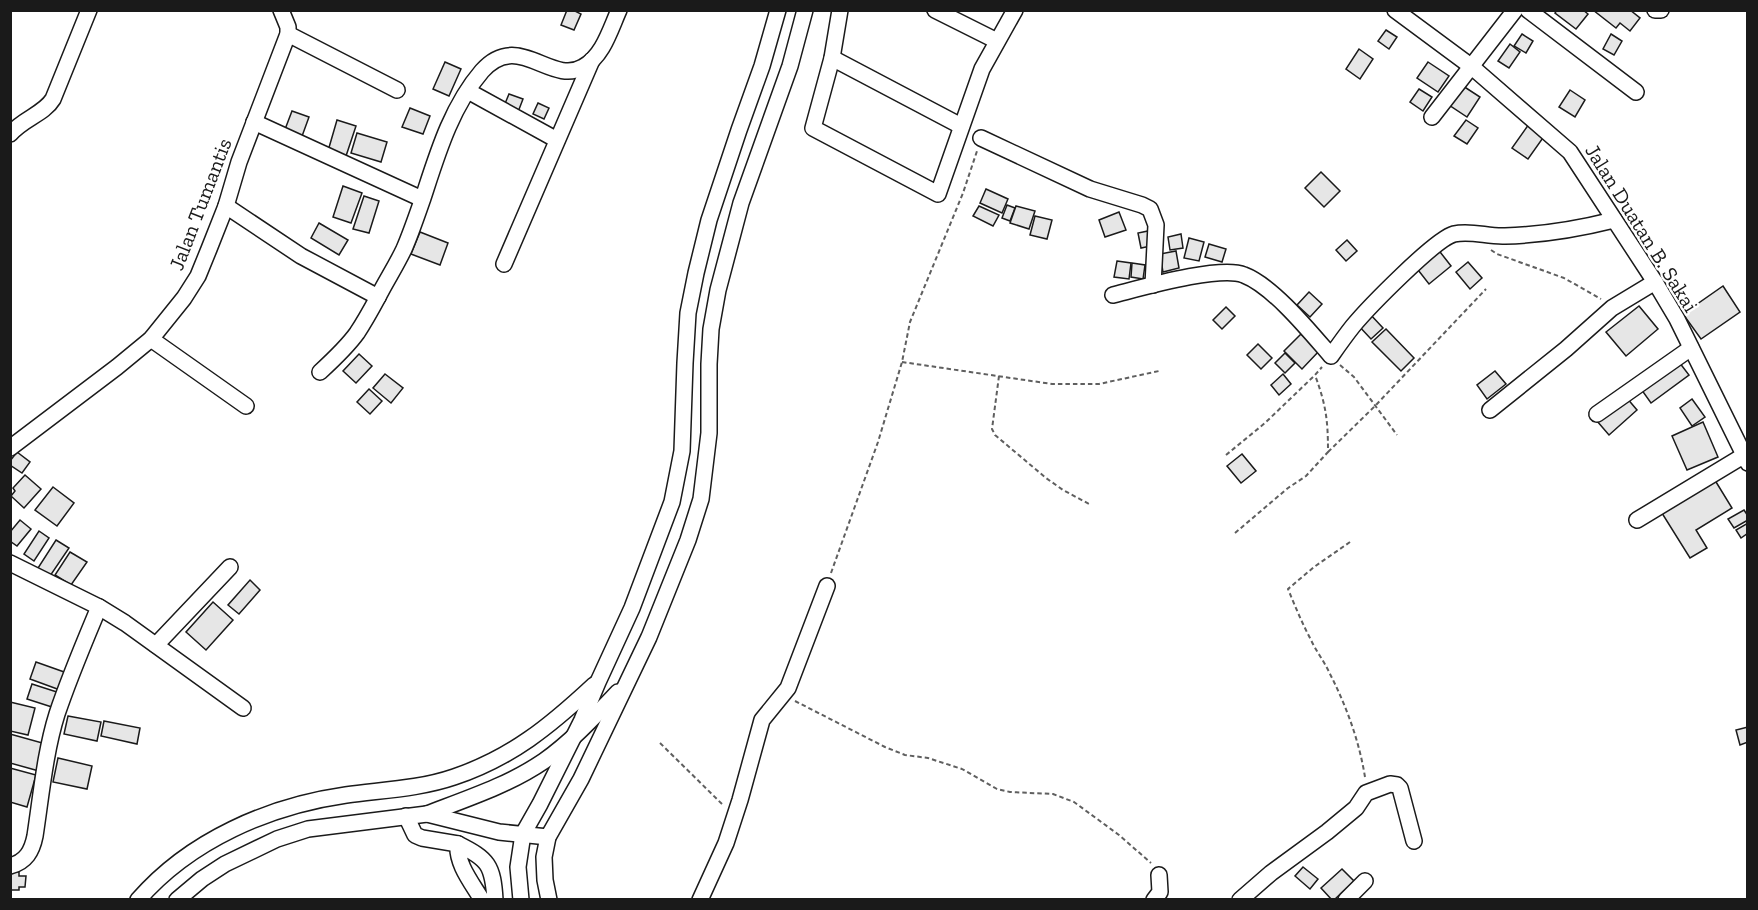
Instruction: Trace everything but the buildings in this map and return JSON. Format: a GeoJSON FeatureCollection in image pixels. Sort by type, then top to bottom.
{"type":"FeatureCollection","features":[{"type":"Feature","properties":{"kind":"street"},"geometry":{"type":"LineString","coordinates":[[10,134],[21,123],[49,106],[89,10]]}},
{"type":"Feature","properties":{"kind":"street"},"geometry":{"type":"LineString","coordinates":[[281,10],[288,27],[288,34],[397,90]]}},
{"type":"Feature","properties":{"kind":"street"},"geometry":{"type":"LineString","coordinates":[[320,372],[356,335],[370,313],[403,250],[443,137],[468,91],[484,69],[507,56],[521,56],[556,69],[569,71],[582,68],[602,48],[619,10]]}},
{"type":"Feature","properties":{"kind":"street"},"geometry":{"type":"LineString","coordinates":[[521,900],[518,867],[523,834],[574,737],[632,608],[672,502],[682,451],[688,313],[696,273],[709,220],[762,66],[778,10]]}},
{"type":"Feature","properties":{"kind":"street"},"geometry":{"type":"LineString","coordinates":[[549,900],[544,857],[548,837],[580,779],[653,627],[688,540],[701,499],[709,433],[711,329],[718,290],[741,203],[790,66],[805,10]]}},
{"type":"Feature","properties":{"kind":"street"},"geometry":{"type":"LineString","coordinates":[[840,10],[832,58],[813,128],[938,194],[982,69],[1015,10]]}},
{"type":"Feature","properties":{"kind":"street"},"geometry":{"type":"LineString","coordinates":[[935,10],[997,41]]}},
{"type":"Feature","properties":{"kind":"street","name":"Jalan Duatan B. Sakai"},"geometry":{"type":"LineString","coordinates":[[1395,10],[1472,67],[1570,152],[1591,181],[1677,319],[1746,458]]}},
{"type":"Feature","properties":{"kind":"street"},"geometry":{"type":"LineString","coordinates":[[1432,117],[1515,10]]}},
{"type":"Feature","properties":{"kind":"street"},"geometry":{"type":"LineString","coordinates":[[1528,10],[1636,93]]}},
{"type":"Feature","properties":{"kind":"street"},"geometry":{"type":"LineString","coordinates":[[1655,10],[1661,10]]}},
{"type":"Feature","properties":{"kind":"street","name":"Jalan Tumantis"},"geometry":{"type":"LineString","coordinates":[[14,439],[151,339],[184,298],[198,276],[226,206],[239,162],[288,34]]}},
{"type":"Feature","properties":{"kind":"street"},"geometry":{"type":"LineString","coordinates":[[832,58],[961,126]]}},
{"type":"Feature","properties":{"kind":"street"},"geometry":{"type":"LineString","coordinates":[[504,264],[592,60]]}},
{"type":"Feature","properties":{"kind":"street"},"geometry":{"type":"LineString","coordinates":[[468,91],[557,140]]}},
{"type":"Feature","properties":{"kind":"street"},"geometry":{"type":"LineString","coordinates":[[254,122],[422,199]]}},
{"type":"Feature","properties":{"kind":"street"},"geometry":{"type":"LineString","coordinates":[[981,138],[1090,189],[1150,209],[1156,225],[1153,285]]}},
{"type":"Feature","properties":{"kind":"street"},"geometry":{"type":"LineString","coordinates":[[226,206],[302,256],[378,297]]}},
{"type":"Feature","properties":{"kind":"street"},"geometry":{"type":"LineString","coordinates":[[1113,295],[1204,274],[1225,272],[1243,274],[1269,290],[1331,356],[1365,312],[1444,238],[1463,232],[1502,237],[1531,234],[1576,229],[1614,220]]}},
{"type":"Feature","properties":{"kind":"street"},"geometry":{"type":"LineString","coordinates":[[1490,410],[1566,349],[1612,308],[1655,282]]}},
{"type":"Feature","properties":{"kind":"street"},"geometry":{"type":"LineString","coordinates":[[151,339],[246,405]]}},
{"type":"Feature","properties":{"kind":"street"},"geometry":{"type":"LineString","coordinates":[[1598,414],[1690,348]]}},
{"type":"Feature","properties":{"kind":"street"},"geometry":{"type":"LineString","coordinates":[[1637,520],[1746,458]]}},
{"type":"Feature","properties":{"kind":"street"},"geometry":{"type":"LineString","coordinates":[[10,562],[99,607],[125,623],[243,708]]}},
{"type":"Feature","properties":{"kind":"street"},"geometry":{"type":"LineString","coordinates":[[156,645],[230,567]]}},
{"type":"Feature","properties":{"kind":"street"},"geometry":{"type":"LineString","coordinates":[[700,900],[726,843],[735,817],[762,720],[788,688],[826,586]]}},
{"type":"Feature","properties":{"kind":"street"},"geometry":{"type":"LineString","coordinates":[[10,866],[18,864],[31,850],[56,716],[99,607]]}},
{"type":"Feature","properties":{"kind":"street"},"geometry":{"type":"LineString","coordinates":[[138,900],[175,864],[201,847],[239,827],[277,811],[324,799],[426,785],[482,767],[526,743],[598,682]]}},
{"type":"Feature","properties":{"kind":"street"},"geometry":{"type":"LineString","coordinates":[[177,900],[225,864],[277,839],[308,829],[427,814],[492,789],[543,761],[574,737],[627,683]]}},
{"type":"Feature","properties":{"kind":"street"},"geometry":{"type":"LineString","coordinates":[[482,767],[492,789]]}},
{"type":"Feature","properties":{"kind":"street"},"geometry":{"type":"LineString","coordinates":[[1240,900],[1271,873],[1342,820],[1356,808],[1366,793],[1390,783],[1397,784],[1400,788],[1414,841]]}},
{"type":"Feature","properties":{"kind":"street"},"geometry":{"type":"LineString","coordinates":[[427,814],[499,832],[548,837]]}},
{"type":"Feature","properties":{"kind":"street"},"geometry":{"type":"LineString","coordinates":[[406,816],[415,834],[422,838],[458,844],[482,857],[494,880],[495,900]]}},
{"type":"Feature","properties":{"kind":"street"},"geometry":{"type":"LineString","coordinates":[[458,844],[457,852],[461,863],[482,900]]}},
{"type":"Feature","properties":{"kind":"street"},"geometry":{"type":"LineString","coordinates":[[1154,900],[1160,892],[1159,876]]}},
{"type":"Feature","properties":{"kind":"street"},"geometry":{"type":"LineString","coordinates":[[1346,900],[1365,881]]}},
{"type":"Feature","properties":{"kind":"path"},"geometry":{"type":"LineString","coordinates":[[826,586],[878,442],[902,362],[910,321],[963,193],[981,138]]}},
{"type":"Feature","properties":{"kind":"path"},"geometry":{"type":"LineString","coordinates":[[1474,234],[1497,254],[1564,278],[1612,308]]}},
{"type":"Feature","properties":{"kind":"path"},"geometry":{"type":"LineString","coordinates":[[1235,532],[1306,476],[1486,289]]}},
{"type":"Feature","properties":{"kind":"path"},"geometry":{"type":"LineString","coordinates":[[1226,454],[1265,423],[1315,375],[1331,356],[1354,377],[1397,435]]}},
{"type":"Feature","properties":{"kind":"path"},"geometry":{"type":"LineString","coordinates":[[902,362],[1052,384],[1099,384],[1159,371]]}},
{"type":"Feature","properties":{"kind":"path"},"geometry":{"type":"LineString","coordinates":[[1315,375],[1327,415],[1328,452]]}},
{"type":"Feature","properties":{"kind":"path"},"geometry":{"type":"LineString","coordinates":[[999,376],[992,429],[995,435],[1046,478],[1091,505]]}},
{"type":"Feature","properties":{"kind":"path"},"geometry":{"type":"LineString","coordinates":[[1350,542],[1314,567],[1288,589],[1311,641],[1348,712],[1362,755],[1366,793]]}},
{"type":"Feature","properties":{"kind":"path"},"geometry":{"type":"LineString","coordinates":[[783,695],[905,755],[928,758],[962,768],[997,789],[1010,792],[1053,794],[1074,802],[1127,842],[1152,864],[1159,876]]}},
{"type":"Feature","properties":{"kind":"path"},"geometry":{"type":"LineString","coordinates":[[660,743],[735,817]]}}]}
